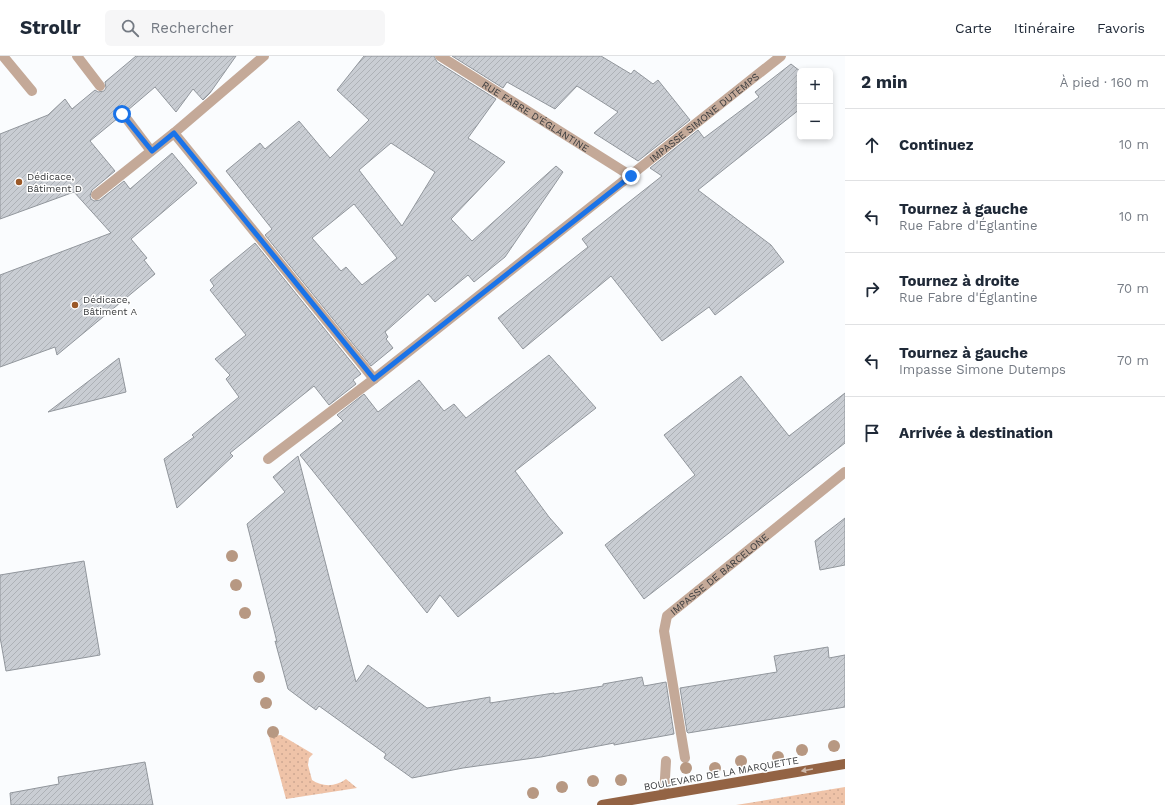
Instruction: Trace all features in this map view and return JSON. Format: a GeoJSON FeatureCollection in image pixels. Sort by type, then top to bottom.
{"type":"FeatureCollection","features":[{"type":"Feature","properties":{"kind":"main road","name":"BOULEVARD DE LA MARQUETTE"},"geometry":{"type":"LineString","coordinates":[[602,805],[845,764]]}},
{"type":"Feature","properties":{"kind":"street"},"geometry":{"type":"LineString","coordinates":[[3,56],[32,91]]}},
{"type":"Feature","properties":{"kind":"street"},"geometry":{"type":"LineString","coordinates":[[77,56],[100,86]]}},
{"type":"Feature","properties":{"kind":"street"},"geometry":{"type":"LineString","coordinates":[[96,195],[174,133],[264,56]]}},
{"type":"Feature","properties":{"kind":"street","name":"RUE FABRE D'ÉGLANTINE"},"geometry":{"type":"LineString","coordinates":[[440,56],[631,176]]}},
{"type":"Feature","properties":{"kind":"street","name":"IMPASSE SIMONE DUTEMPS"},"geometry":{"type":"LineString","coordinates":[[268,459],[374,379],[781,56]]}},
{"type":"Feature","properties":{"kind":"street"},"geometry":{"type":"LineString","coordinates":[[122,114],[152,151]]}},
{"type":"Feature","properties":{"kind":"street"},"geometry":{"type":"LineString","coordinates":[[174,133],[374,379]]}},
{"type":"Feature","properties":{"kind":"street","name":"IMPASSE DE BARCELONE"},"geometry":{"type":"LineString","coordinates":[[686,758],[664,631],[667,616],[845,472]]}},
{"type":"Feature","properties":{"kind":"street"},"geometry":{"type":"LineString","coordinates":[[664,795],[666,761]]}},
{"type":"Feature","properties":{"kind":"shaded area"},"geometry":{"type":"Polygon","coordinates":[[[281,735],[313,754],[309,758],[308,765],[312,780],[320,784],[333,785],[346,779],[357,788],[286,799],[269,736],[281,735]]]}},
{"type":"Feature","properties":{"kind":"shaded area"},"geometry":{"type":"Polygon","coordinates":[[[845,787],[845,805],[736,805],[845,787]]]}},
{"type":"Feature","properties":{"kind":"building"},"geometry":{"type":"Polygon","coordinates":[[[136,56],[236,56],[210,93],[203,100],[193,89],[176,112],[155,87],[128,110],[123,108],[119,109],[117,114],[118,118],[90,141],[115,171],[92,190],[90,196],[91,199],[94,201],[100,200],[124,181],[130,189],[172,153],[197,183],[131,239],[147,258],[144,260],[155,274],[57,355],[55,347],[0,367],[0,275],[111,233],[74,192],[0,219],[0,134],[48,115],[65,99],[72,109],[95,90],[98,92],[104,91],[106,88],[105,82],[136,56]]]}},
{"type":"Feature","properties":{"kind":"building"},"geometry":{"type":"Polygon","coordinates":[[[364,56],[434,56],[437,62],[496,99],[468,138],[505,162],[451,219],[472,241],[556,166],[563,172],[505,257],[474,282],[468,275],[435,302],[428,294],[385,332],[388,337],[386,339],[393,348],[371,366],[265,235],[272,229],[226,171],[260,143],[265,149],[299,121],[330,158],[369,120],[337,90],[364,56]],[[391,143],[359,170],[402,226],[435,172],[391,143]],[[354,204],[312,238],[341,271],[346,267],[362,285],[397,258],[354,204]]]}},
{"type":"Feature","properties":{"kind":"building"},"geometry":{"type":"Polygon","coordinates":[[[452,56],[601,56],[631,74],[634,70],[653,84],[658,80],[690,120],[638,161],[594,133],[618,112],[577,86],[555,109],[507,82],[503,88],[452,56]]]}},
{"type":"Feature","properties":{"kind":"building"},"geometry":{"type":"Polygon","coordinates":[[[791,64],[797,69],[797,111],[698,190],[771,245],[784,262],[715,315],[709,307],[662,341],[611,276],[523,349],[498,318],[588,247],[582,239],[662,176],[650,168],[698,130],[704,138],[759,97],[755,92],[791,64]]]}},
{"type":"Feature","properties":{"kind":"building"},"geometry":{"type":"Polygon","coordinates":[[[255,243],[361,374],[353,380],[356,384],[329,405],[314,386],[230,453],[233,456],[177,508],[164,459],[194,437],[192,435],[239,397],[226,379],[230,375],[215,359],[246,335],[210,290],[214,286],[210,280],[255,243]]]}},
{"type":"Feature","properties":{"kind":"building"},"geometry":{"type":"Polygon","coordinates":[[[549,355],[596,408],[515,471],[549,517],[563,533],[458,617],[440,595],[427,613],[300,455],[343,421],[337,415],[364,394],[378,412],[419,380],[444,411],[454,404],[466,418],[549,355]]]}},
{"type":"Feature","properties":{"kind":"building"},"geometry":{"type":"Polygon","coordinates":[[[119,358],[126,392],[48,412],[119,358]]]}},
{"type":"Feature","properties":{"kind":"building"},"geometry":{"type":"Polygon","coordinates":[[[741,376],[789,436],[845,393],[845,443],[644,599],[605,545],[695,475],[664,435],[741,376]]]}},
{"type":"Feature","properties":{"kind":"building"},"geometry":{"type":"Polygon","coordinates":[[[298,456],[356,682],[368,665],[427,708],[490,697],[490,703],[554,694],[603,686],[603,684],[642,677],[644,686],[666,682],[674,734],[614,745],[614,743],[541,757],[463,768],[412,778],[384,758],[386,754],[319,706],[316,710],[288,689],[247,524],[285,492],[273,477],[298,456]]]}},
{"type":"Feature","properties":{"kind":"building"},"geometry":{"type":"Polygon","coordinates":[[[845,518],[845,565],[820,570],[815,541],[845,518]]]}},
{"type":"Feature","properties":{"kind":"building"},"geometry":{"type":"Polygon","coordinates":[[[84,561],[100,655],[6,671],[0,637],[0,575],[84,561]]]}},
{"type":"Feature","properties":{"kind":"building"},"geometry":{"type":"Polygon","coordinates":[[[828,647],[829,658],[845,655],[845,707],[687,732],[680,688],[777,672],[774,656],[828,647]]]}},
{"type":"Feature","properties":{"kind":"building"},"geometry":{"type":"Polygon","coordinates":[[[145,762],[153,805],[11,805],[10,793],[59,784],[58,777],[145,762]]]}},
{"type":"Feature","properties":{"kind":"place","name":"Dédicace, Bâtiment D"},"geometry":{"type":"Point","coordinates":[19,182]}},
{"type":"Feature","properties":{"kind":"place","name":"Dédicace, Bâtiment A"},"geometry":{"type":"Point","coordinates":[75,305]}},
{"type":"Feature","properties":{"kind":"route"},"geometry":{"type":"LineString","coordinates":[[122,114],[152,151],[174,133],[374,379],[631,176]]}}]}
